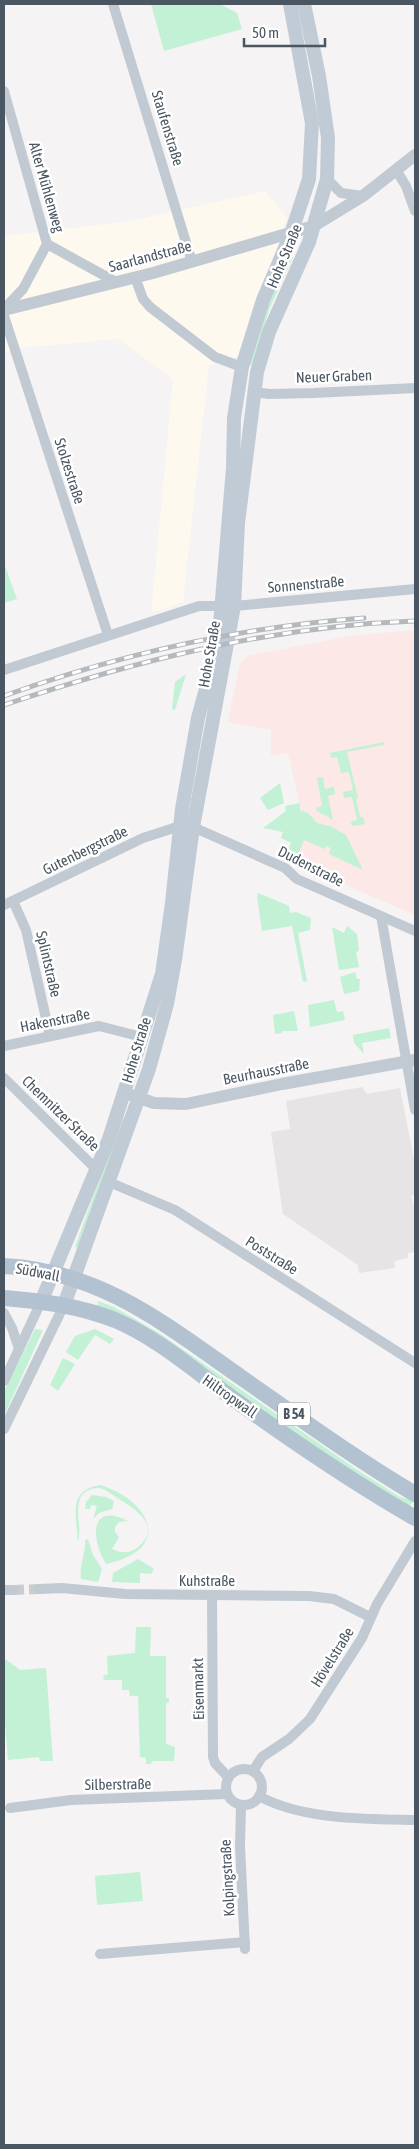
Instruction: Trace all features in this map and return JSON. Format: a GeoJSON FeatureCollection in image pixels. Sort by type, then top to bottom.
{"type":"FeatureCollection","features":[{"type":"Feature","properties":{"kind":"main road","name":"Hohe Straße"},"geometry":{"type":"LineString","coordinates":[[64,1305],[149,1069],[167,1004],[182,910],[187,826],[198,718],[212,667],[225,607],[238,523],[254,392],[262,353],[303,230],[309,179],[312,123],[290,4]]}},
{"type":"Feature","properties":{"kind":"main road","name":"Hohe Straße"},"geometry":{"type":"LineString","coordinates":[[225,607],[234,418],[242,367],[262,300],[303,230],[328,179],[328,138],[319,76],[304,4]]}},
{"type":"Feature","properties":{"kind":"main road","name":"Hohe Straße"},"geometry":{"type":"LineString","coordinates":[[41,1302],[97,1170],[125,1093],[162,974],[172,903],[187,826]]}},
{"type":"Feature","properties":{"kind":"main road","name":"Südwall"},"geometry":{"type":"LineString","coordinates":[[4,1266],[54,1273],[73,1279]]}},
{"type":"Feature","properties":{"kind":"main road","name":"Hiltropwall"},"geometry":{"type":"LineString","coordinates":[[73,1279],[116,1295],[169,1326],[326,1436],[414,1491]]}},
{"type":"Feature","properties":{"kind":"main road","name":"Südwall"},"geometry":{"type":"LineString","coordinates":[[4,1298],[64,1305]]}},
{"type":"Feature","properties":{"kind":"main road","name":"Hiltropwall"},"geometry":{"type":"LineString","coordinates":[[64,1305],[104,1316],[146,1336],[298,1443],[415,1518]]}},
{"type":"Feature","properties":{"kind":"street","name":"Staufenstraße"},"geometry":{"type":"LineString","coordinates":[[113,4],[192,262]]}},
{"type":"Feature","properties":{"kind":"street","name":"Alter Mühlenweg"},"geometry":{"type":"LineString","coordinates":[[4,91],[48,244],[116,282]]}},
{"type":"Feature","properties":{"kind":"street","name":"Saarlandstraße"},"geometry":{"type":"LineString","coordinates":[[4,309],[192,262],[303,230],[363,196],[415,155]]}},
{"type":"Feature","properties":{"kind":"street"},"geometry":{"type":"LineString","coordinates":[[396,170],[406,186],[415,211]]}},
{"type":"Feature","properties":{"kind":"street"},"geometry":{"type":"LineString","coordinates":[[328,179],[341,193],[363,196]]}},
{"type":"Feature","properties":{"kind":"street","name":"Saarlandstraße"},"geometry":{"type":"LineString","coordinates":[[4,309],[23,290],[48,244]]}},
{"type":"Feature","properties":{"kind":"street"},"geometry":{"type":"LineString","coordinates":[[135,277],[143,299],[150,307],[215,358],[242,367]]}},
{"type":"Feature","properties":{"kind":"street","name":"Stolzestraße"},"geometry":{"type":"LineString","coordinates":[[4,316],[108,635]]}},
{"type":"Feature","properties":{"kind":"street","name":"Neuer Graben"},"geometry":{"type":"LineString","coordinates":[[254,392],[269,394],[314,393],[415,388]]}},
{"type":"Feature","properties":{"kind":"street","name":"Sonnenstraße"},"geometry":{"type":"LineString","coordinates":[[4,670],[199,606],[225,607],[415,589]]}},
{"type":"Feature","properties":{"kind":"street","name":"Gutenbergstraße"},"geometry":{"type":"LineString","coordinates":[[8,903],[143,838],[187,826]]}},
{"type":"Feature","properties":{"kind":"street","name":"Dudenstraße"},"geometry":{"type":"LineString","coordinates":[[187,826],[285,868],[297,879],[415,931]]}},
{"type":"Feature","properties":{"kind":"street","name":"Splintstraße"},"geometry":{"type":"LineString","coordinates":[[8,903],[18,911],[26,930],[50,1036]]}},
{"type":"Feature","properties":{"kind":"street"},"geometry":{"type":"LineString","coordinates":[[381,916],[411,1061],[415,1110]]}},
{"type":"Feature","properties":{"kind":"street","name":"Hakenstraße"},"geometry":{"type":"LineString","coordinates":[[4,1046],[99,1026],[142,1037]]}},
{"type":"Feature","properties":{"kind":"street","name":"Beurhausstraße"},"geometry":{"type":"LineString","coordinates":[[125,1093],[154,1103],[186,1104],[282,1084],[411,1061]]}},
{"type":"Feature","properties":{"kind":"street","name":"Chemnitzer Straße"},"geometry":{"type":"LineString","coordinates":[[4,1078],[97,1170]]}},
{"type":"Feature","properties":{"kind":"street","name":"Poststraße"},"geometry":{"type":"LineString","coordinates":[[108,1182],[175,1210],[415,1363]]}},
{"type":"Feature","properties":{"kind":"street"},"geometry":{"type":"LineString","coordinates":[[4,1381],[41,1302]]}},
{"type":"Feature","properties":{"kind":"street"},"geometry":{"type":"LineString","coordinates":[[4,1429],[64,1305]]}},
{"type":"Feature","properties":{"kind":"street"},"geometry":{"type":"LineString","coordinates":[[4,1314],[12,1328],[19,1349]]}},
{"type":"Feature","properties":{"kind":"street","name":"Hövelstraße"},"geometry":{"type":"LineString","coordinates":[[253,1771],[262,1757],[293,1736],[310,1719],[362,1638],[370,1617],[415,1541]]}},
{"type":"Feature","properties":{"kind":"street","name":"Kuhstraße"},"geometry":{"type":"LineString","coordinates":[[39,1589],[62,1588],[125,1594],[309,1596],[334,1599],[370,1617]]}},
{"type":"Feature","properties":{"kind":"street","name":"Eisenmarkt"},"geometry":{"type":"LineString","coordinates":[[212,1595],[213,1757],[228,1777]]}},
{"type":"Feature","properties":{"kind":"street"},"geometry":{"type":"LineString","coordinates":[[242,1768],[253,1771],[260,1779],[262,1785],[259,1796],[249,1804],[241,1805],[230,1799],[226,1788],[228,1777],[242,1768]]}},
{"type":"Feature","properties":{"kind":"street","name":"Silberstraße"},"geometry":{"type":"LineString","coordinates":[[10,1808],[71,1800],[227,1794]]}},
{"type":"Feature","properties":{"kind":"street"},"geometry":{"type":"LineString","coordinates":[[259,1796],[276,1806],[327,1815],[415,1820]]}},
{"type":"Feature","properties":{"kind":"street","name":"Kolpingstraße"},"geometry":{"type":"LineString","coordinates":[[100,1954],[245,1945],[240,1837],[241,1805]]}},
{"type":"Feature","properties":{"kind":"shaded area"},"geometry":{"type":"Polygon","coordinates":[[[265,191],[287,218],[239,356],[209,365],[183,602],[151,613],[173,379],[118,339],[21,348],[4,352],[4,236],[130,221],[265,191]]]}},
{"type":"Feature","properties":{"kind":"shaded area"},"geometry":{"type":"Polygon","coordinates":[[[415,630],[415,915],[295,863],[304,840],[304,822],[288,753],[271,756],[271,730],[228,722],[240,664],[247,656],[350,636],[415,630]]]}},
{"type":"Feature","properties":{"kind":"shaded area"},"geometry":{"type":"Polygon","coordinates":[[[362,1087],[367,1094],[400,1088],[415,1164],[415,1194],[411,1196],[415,1211],[415,1252],[408,1253],[408,1258],[394,1261],[395,1268],[359,1273],[358,1265],[283,1214],[271,1132],[290,1129],[286,1101],[362,1087]]]}},
{"type":"Feature","properties":{"kind":"green space"},"geometry":{"type":"Polygon","coordinates":[[[151,4],[220,4],[237,13],[242,29],[164,51],[151,4]]]}},
{"type":"Feature","properties":{"kind":"green space"},"geometry":{"type":"Polygon","coordinates":[[[293,257],[269,310],[253,367],[248,362],[257,330],[287,258],[293,257]]]}},
{"type":"Feature","properties":{"kind":"green space"},"geometry":{"type":"Polygon","coordinates":[[[4,563],[17,599],[4,603],[4,563]]]}},
{"type":"Feature","properties":{"kind":"green space"},"geometry":{"type":"Polygon","coordinates":[[[186,674],[175,710],[172,709],[175,682],[186,674]]]}},
{"type":"Feature","properties":{"kind":"green space"},"geometry":{"type":"Polygon","coordinates":[[[384,742],[384,745],[347,752],[358,798],[356,799],[360,817],[363,817],[365,824],[353,826],[350,822],[357,820],[352,797],[344,798],[343,792],[353,790],[349,772],[341,773],[337,757],[331,758],[330,753],[384,742]]]}},
{"type":"Feature","properties":{"kind":"green space"},"geometry":{"type":"Polygon","coordinates":[[[323,777],[325,789],[334,787],[335,794],[328,796],[333,820],[317,811],[316,808],[322,806],[317,778],[323,777]]]}},
{"type":"Feature","properties":{"kind":"green space"},"geometry":{"type":"Polygon","coordinates":[[[280,783],[284,803],[268,810],[260,798],[280,783]]]}},
{"type":"Feature","properties":{"kind":"green space"},"geometry":{"type":"Polygon","coordinates":[[[300,803],[300,810],[308,813],[317,823],[332,827],[346,835],[363,870],[329,854],[331,848],[326,846],[324,849],[304,840],[295,863],[285,858],[291,843],[281,838],[283,832],[263,828],[286,811],[285,806],[300,803]]]}},
{"type":"Feature","properties":{"kind":"green space"},"geometry":{"type":"Polygon","coordinates":[[[258,893],[289,906],[290,913],[296,912],[311,918],[310,930],[298,933],[307,981],[303,982],[292,926],[262,931],[258,893]]]}},
{"type":"Feature","properties":{"kind":"green space"},"geometry":{"type":"Polygon","coordinates":[[[347,926],[357,934],[359,951],[356,952],[359,967],[339,970],[332,927],[344,933],[347,926]]]}},
{"type":"Feature","properties":{"kind":"green space"},"geometry":{"type":"Polygon","coordinates":[[[355,972],[357,979],[360,979],[359,991],[344,994],[340,977],[355,972]]]}},
{"type":"Feature","properties":{"kind":"green space"},"geometry":{"type":"Polygon","coordinates":[[[334,1000],[337,1012],[343,1011],[345,1020],[310,1027],[308,1005],[334,1000]]]}},
{"type":"Feature","properties":{"kind":"green space"},"geometry":{"type":"Polygon","coordinates":[[[294,1011],[298,1031],[282,1031],[282,1033],[275,1034],[273,1015],[294,1011]]]}},
{"type":"Feature","properties":{"kind":"green space"},"geometry":{"type":"Polygon","coordinates":[[[389,1028],[391,1038],[362,1043],[364,1054],[354,1043],[353,1035],[389,1028]]]}},
{"type":"Feature","properties":{"kind":"green space"},"geometry":{"type":"Polygon","coordinates":[[[122,1117],[126,1118],[79,1248],[75,1247],[122,1117]]]}},
{"type":"Feature","properties":{"kind":"green space"},"geometry":{"type":"Polygon","coordinates":[[[98,1301],[114,1307],[159,1333],[356,1469],[400,1497],[414,1501],[409,1507],[384,1492],[97,1306],[98,1301]]]}},
{"type":"Feature","properties":{"kind":"green space"},"geometry":{"type":"Polygon","coordinates":[[[35,1329],[43,1330],[4,1416],[4,1391],[35,1329]]]}},
{"type":"Feature","properties":{"kind":"green space"},"geometry":{"type":"Polygon","coordinates":[[[95,1329],[114,1339],[110,1344],[95,1335],[78,1360],[66,1352],[75,1336],[95,1329]]]}},
{"type":"Feature","properties":{"kind":"green space"},"geometry":{"type":"Polygon","coordinates":[[[63,1358],[75,1364],[58,1391],[50,1385],[63,1358]]]}},
{"type":"Feature","properties":{"kind":"green space"},"geometry":{"type":"Polygon","coordinates":[[[100,1485],[118,1492],[132,1502],[142,1513],[148,1528],[144,1520],[133,1508],[105,1490],[100,1488],[93,1489],[86,1492],[80,1499],[78,1509],[78,1541],[76,1506],[78,1498],[83,1492],[100,1485]]]}},
{"type":"Feature","properties":{"kind":"green space"},"geometry":{"type":"Polygon","coordinates":[[[92,1495],[106,1497],[114,1501],[112,1509],[99,1513],[93,1519],[97,1506],[91,1505],[90,1509],[85,1509],[86,1502],[92,1495]]]}},
{"type":"Feature","properties":{"kind":"green space"},"geometry":{"type":"Polygon","coordinates":[[[106,1516],[115,1516],[128,1521],[119,1522],[115,1527],[115,1532],[119,1537],[112,1549],[121,1552],[134,1550],[147,1534],[141,1548],[127,1557],[106,1564],[96,1535],[100,1519],[106,1516]]]}},
{"type":"Feature","properties":{"kind":"green space"},"geometry":{"type":"Polygon","coordinates":[[[88,1539],[93,1555],[102,1569],[98,1582],[81,1579],[85,1540],[88,1539]]]}},
{"type":"Feature","properties":{"kind":"green space"},"geometry":{"type":"Polygon","coordinates":[[[138,1559],[154,1569],[151,1574],[140,1573],[140,1583],[112,1582],[113,1573],[138,1559]]]}},
{"type":"Feature","properties":{"kind":"green space"},"geometry":{"type":"Polygon","coordinates":[[[136,1627],[151,1627],[150,1656],[166,1656],[166,1698],[169,1698],[169,1703],[166,1703],[166,1744],[175,1747],[174,1761],[152,1761],[151,1764],[146,1764],[146,1758],[140,1757],[138,1696],[130,1696],[129,1690],[122,1690],[122,1680],[104,1680],[103,1676],[108,1674],[107,1656],[135,1653],[136,1627]]]}},
{"type":"Feature","properties":{"kind":"green space"},"geometry":{"type":"Polygon","coordinates":[[[4,1658],[20,1670],[46,1668],[53,1761],[40,1761],[39,1757],[8,1760],[4,1709],[4,1658]]]}},
{"type":"Feature","properties":{"kind":"green space"},"geometry":{"type":"Polygon","coordinates":[[[140,1872],[143,1901],[97,1905],[95,1876],[140,1872]]]}},
{"type":"Feature","properties":{"kind":"tunnel"},"geometry":{"type":"LineString","coordinates":[[14,1590],[39,1589]]}},
{"type":"Feature","properties":{"kind":"railway"},"geometry":{"type":"LineString","coordinates":[[4,696],[92,667],[181,645],[272,628],[364,618]]}},
{"type":"Feature","properties":{"kind":"railway"},"geometry":{"type":"LineString","coordinates":[[4,705],[104,674],[206,648],[310,630],[362,624],[415,621]]}}]}
